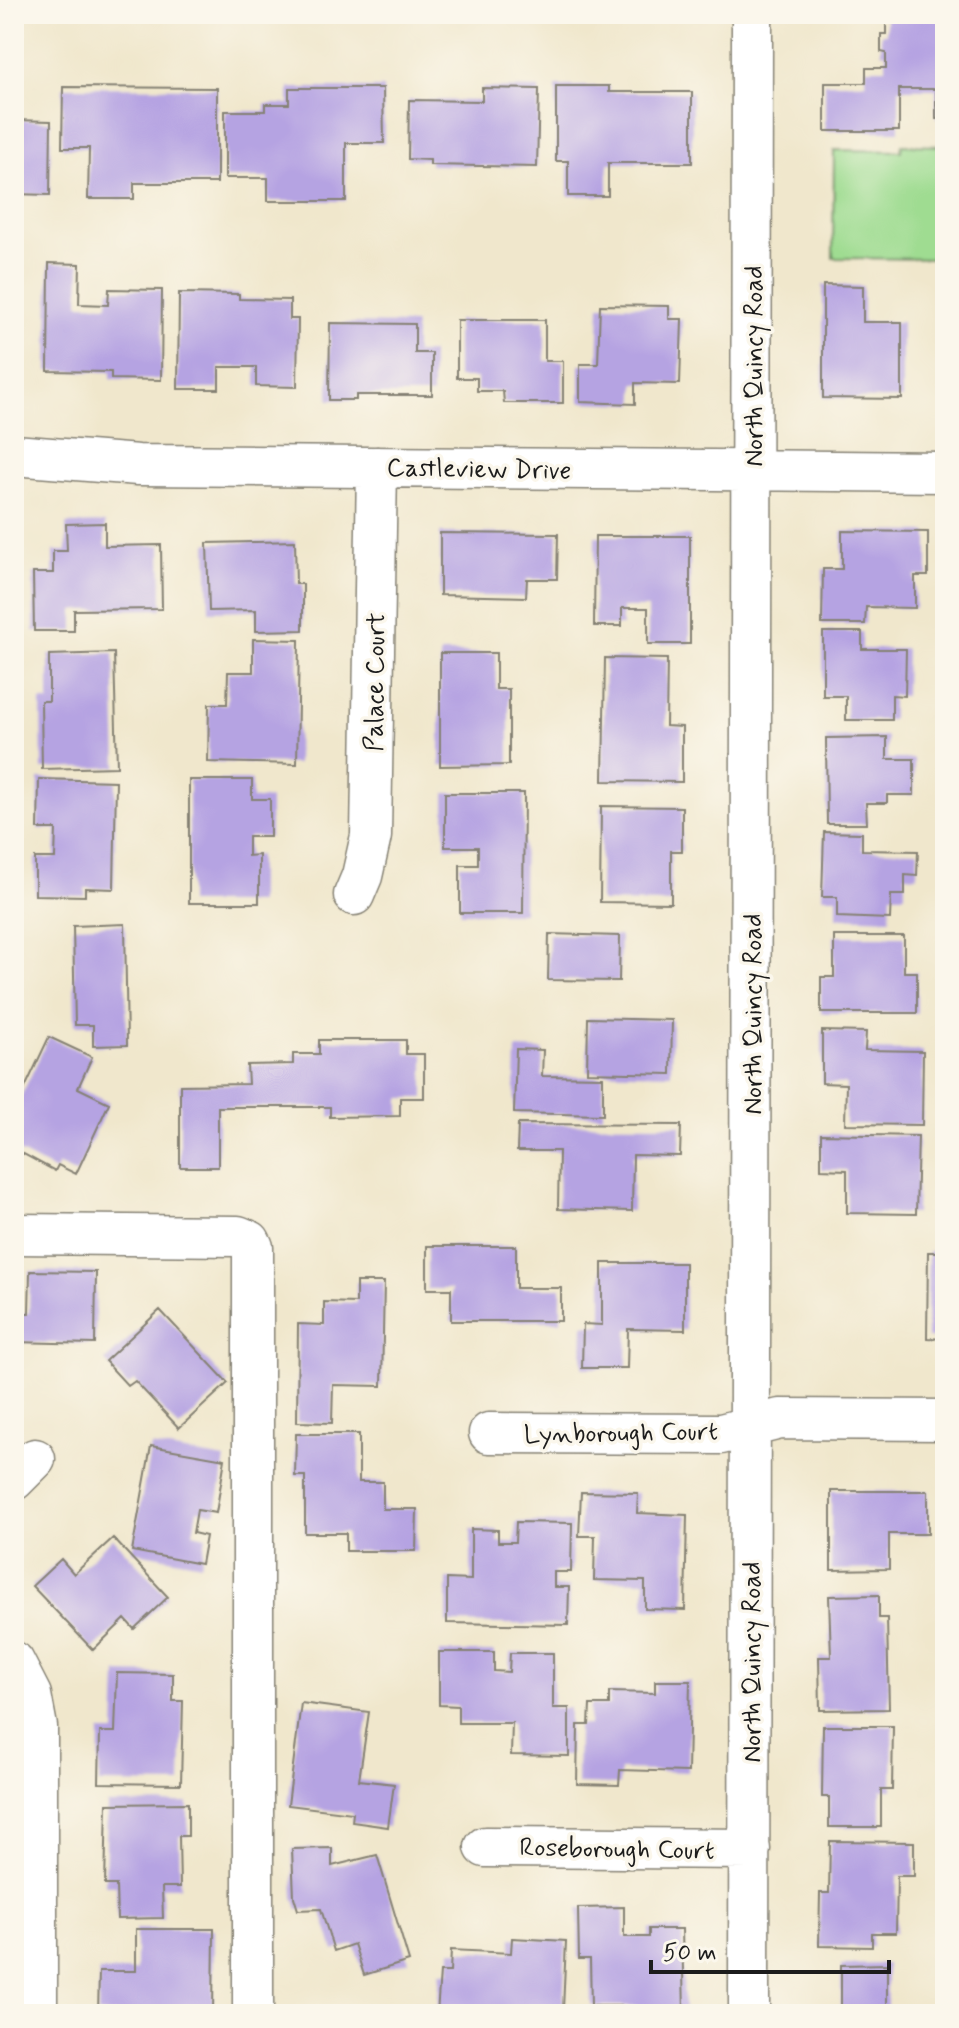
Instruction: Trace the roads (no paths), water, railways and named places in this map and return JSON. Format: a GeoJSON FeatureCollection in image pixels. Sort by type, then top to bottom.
{"type":"FeatureCollection","features":[{"type":"Feature","properties":{"kind":"street","name":"North Quincy Road"},"geometry":{"type":"LineString","coordinates":[[749,2014],[752,14]]}},
{"type":"Feature","properties":{"kind":"street","name":"Castleview Drive"},"geometry":{"type":"LineString","coordinates":[[14,455],[138,465],[945,472]]}},
{"type":"Feature","properties":{"kind":"street","name":"Palace Court"},"geometry":{"type":"LineString","coordinates":[[354,895],[368,857],[371,825],[377,467]]}},
{"type":"Feature","properties":{"kind":"street"},"geometry":{"type":"LineString","coordinates":[[14,1234],[238,1236],[250,1241],[253,1247],[253,2014]]}},
{"type":"Feature","properties":{"kind":"street","name":"Lynborough Court"},"geometry":{"type":"LineString","coordinates":[[489,1433],[721,1434],[780,1419],[945,1420]]}},
{"type":"Feature","properties":{"kind":"street"},"geometry":{"type":"LineString","coordinates":[[14,1662],[31,1695],[37,1727],[37,2014]]}},
{"type":"Feature","properties":{"kind":"street","name":"Roseborough Court"},"geometry":{"type":"LineString","coordinates":[[485,1847],[750,1849]]}}]}
